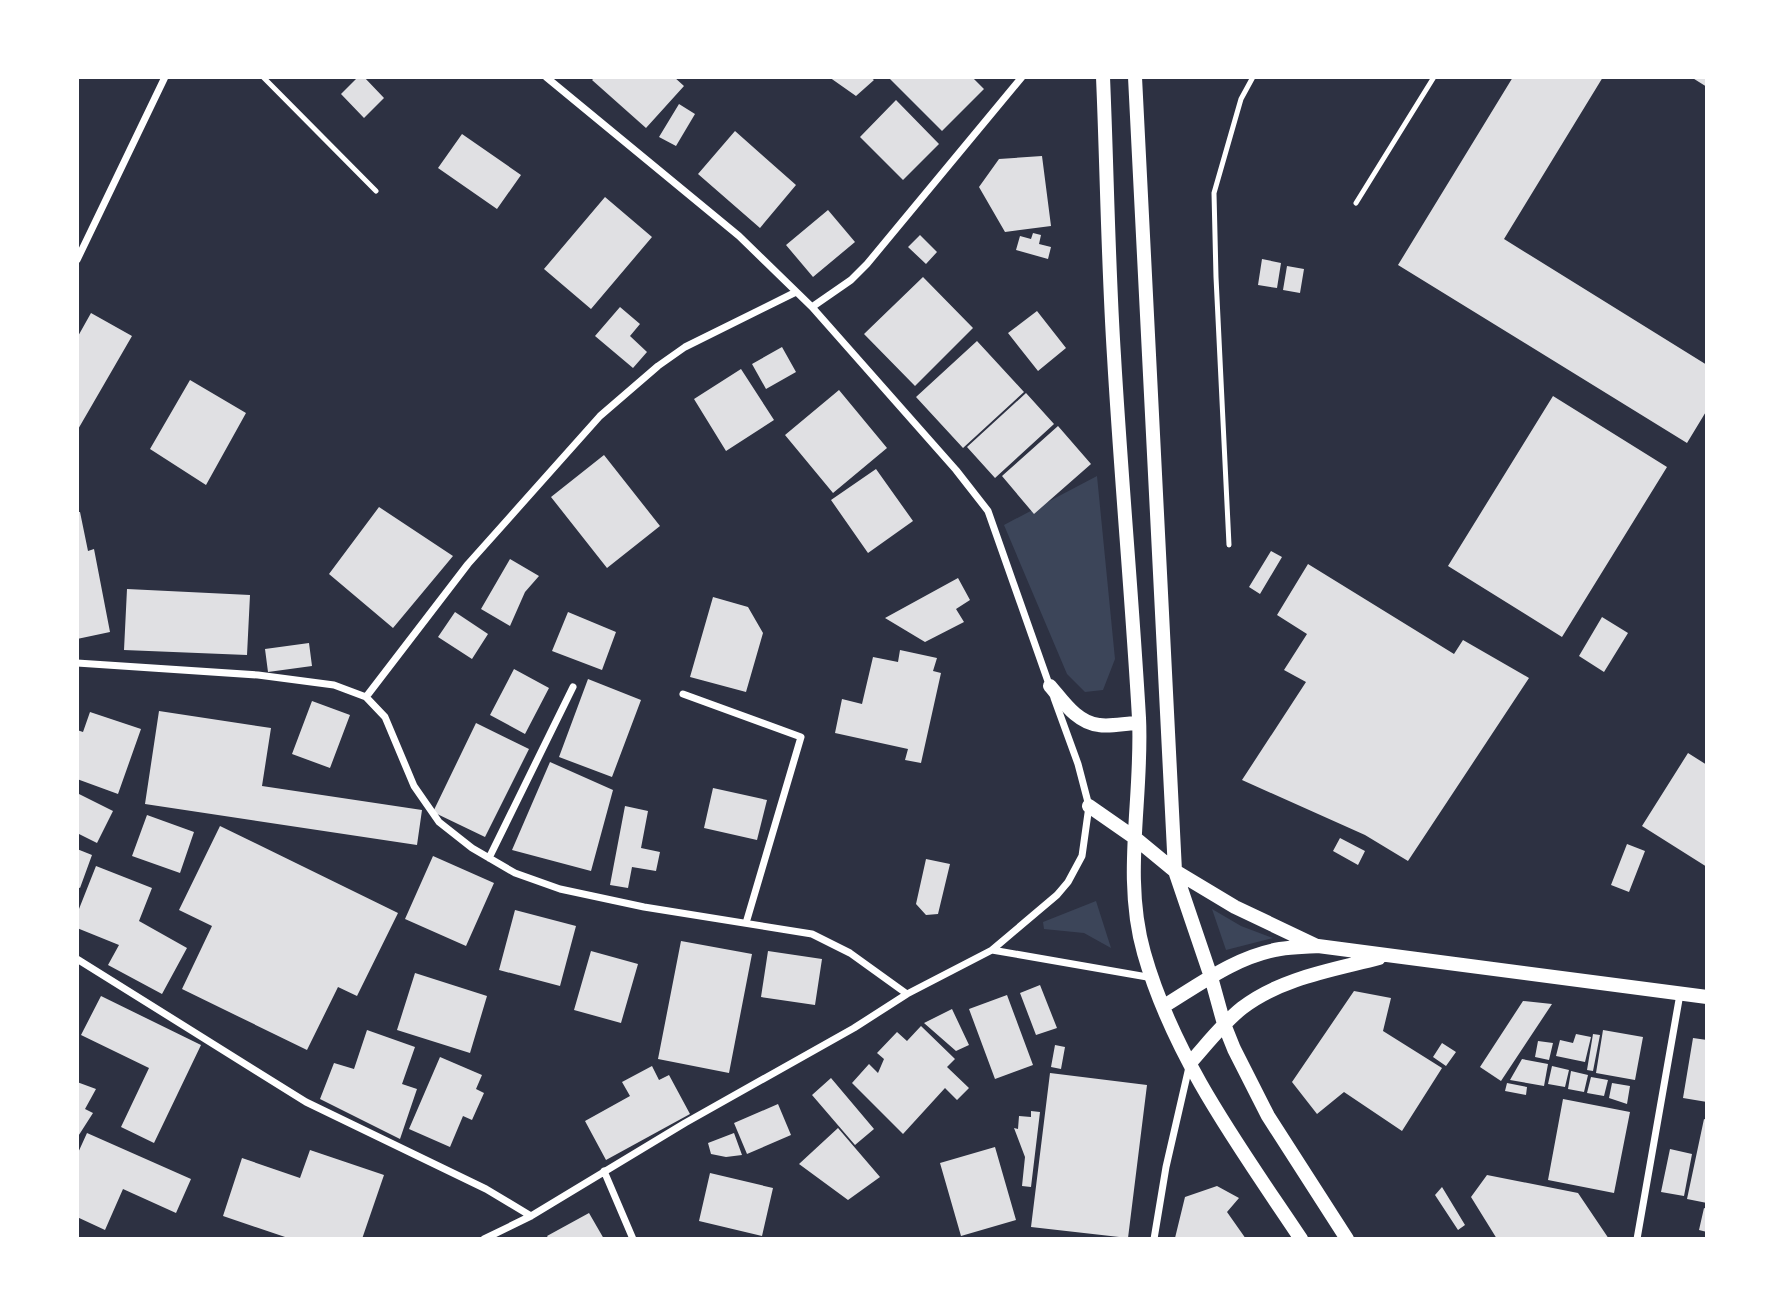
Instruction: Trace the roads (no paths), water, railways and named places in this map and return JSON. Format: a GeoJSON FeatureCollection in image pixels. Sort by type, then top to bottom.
{"type":"FeatureCollection","features":[{"type":"Feature","properties":{"kind":"main road"},"geometry":{"type":"LineString","coordinates":[[1103,77],[1114,353],[1139,723],[1133,884],[1136,917],[1153,978],[1190,1063],[1213,1107],[1301,1239]]}},
{"type":"Feature","properties":{"kind":"main road"},"geometry":{"type":"LineString","coordinates":[[1135,77],[1175,871],[1224,1024],[1249,1080],[1347,1239]]}},
{"type":"Feature","properties":{"kind":"main road"},"geometry":{"type":"LineString","coordinates":[[1050,686],[1070,710],[1082,719],[1098,725],[1139,723]]}},
{"type":"Feature","properties":{"kind":"main road"},"geometry":{"type":"LineString","coordinates":[[1089,806],[1135,838],[1175,871],[1235,907],[1318,946]]}},
{"type":"Feature","properties":{"kind":"main road"},"geometry":{"type":"LineString","coordinates":[[1164,1006],[1211,977],[1255,956],[1279,950],[1318,946],[1384,957],[1436,961],[1707,997]]}},
{"type":"Feature","properties":{"kind":"main road"},"geometry":{"type":"LineString","coordinates":[[1190,1063],[1224,1024],[1244,1007],[1280,986],[1384,957]]}},
{"type":"Feature","properties":{"kind":"street"},"geometry":{"type":"LineString","coordinates":[[77,260],[165,77]]}},
{"type":"Feature","properties":{"kind":"street"},"geometry":{"type":"LineString","coordinates":[[484,1239],[531,1216],[604,1171],[854,1028],[907,994],[992,950],[1057,895],[1068,882],[1082,856],[1089,806],[1078,764],[988,511],[919,427],[812,307],[700,201],[546,77]]}},
{"type":"Feature","properties":{"kind":"street"},"geometry":{"type":"LineString","coordinates":[[812,307],[851,280],[867,264],[1022,77]]}},
{"type":"Feature","properties":{"kind":"street"},"geometry":{"type":"LineString","coordinates":[[366,697],[468,564],[600,416],[658,366],[685,347],[796,292]]}},
{"type":"Feature","properties":{"kind":"street"},"geometry":{"type":"LineString","coordinates":[[77,663],[258,675],[334,685],[366,697],[385,717],[414,786],[439,822],[489,859],[515,873],[560,889],[812,934],[850,953],[907,994]]}},
{"type":"Feature","properties":{"kind":"street"},"geometry":{"type":"LineString","coordinates":[[489,859],[573,687]]}},
{"type":"Feature","properties":{"kind":"street"},"geometry":{"type":"LineString","coordinates":[[683,694],[801,737],[746,923]]}},
{"type":"Feature","properties":{"kind":"street"},"geometry":{"type":"LineString","coordinates":[[992,950],[1153,978]]}},
{"type":"Feature","properties":{"kind":"street"},"geometry":{"type":"LineString","coordinates":[[77,959],[306,1102],[486,1189],[531,1216]]}},
{"type":"Feature","properties":{"kind":"street"},"geometry":{"type":"LineString","coordinates":[[1637,1239],[1680,995]]}},
{"type":"Feature","properties":{"kind":"street"},"geometry":{"type":"LineString","coordinates":[[1154,1239],[1166,1167],[1190,1063]]}},
{"type":"Feature","properties":{"kind":"street"},"geometry":{"type":"LineString","coordinates":[[604,1171],[633,1239]]}},
{"type":"Feature","properties":{"kind":"lane"},"geometry":{"type":"LineString","coordinates":[[262,77],[376,191]]}},
{"type":"Feature","properties":{"kind":"lane"},"geometry":{"type":"LineString","coordinates":[[1229,545],[1214,193],[1241,99],[1253,77]]}},
{"type":"Feature","properties":{"kind":"lane"},"geometry":{"type":"LineString","coordinates":[[1356,203],[1434,77]]}}]}
